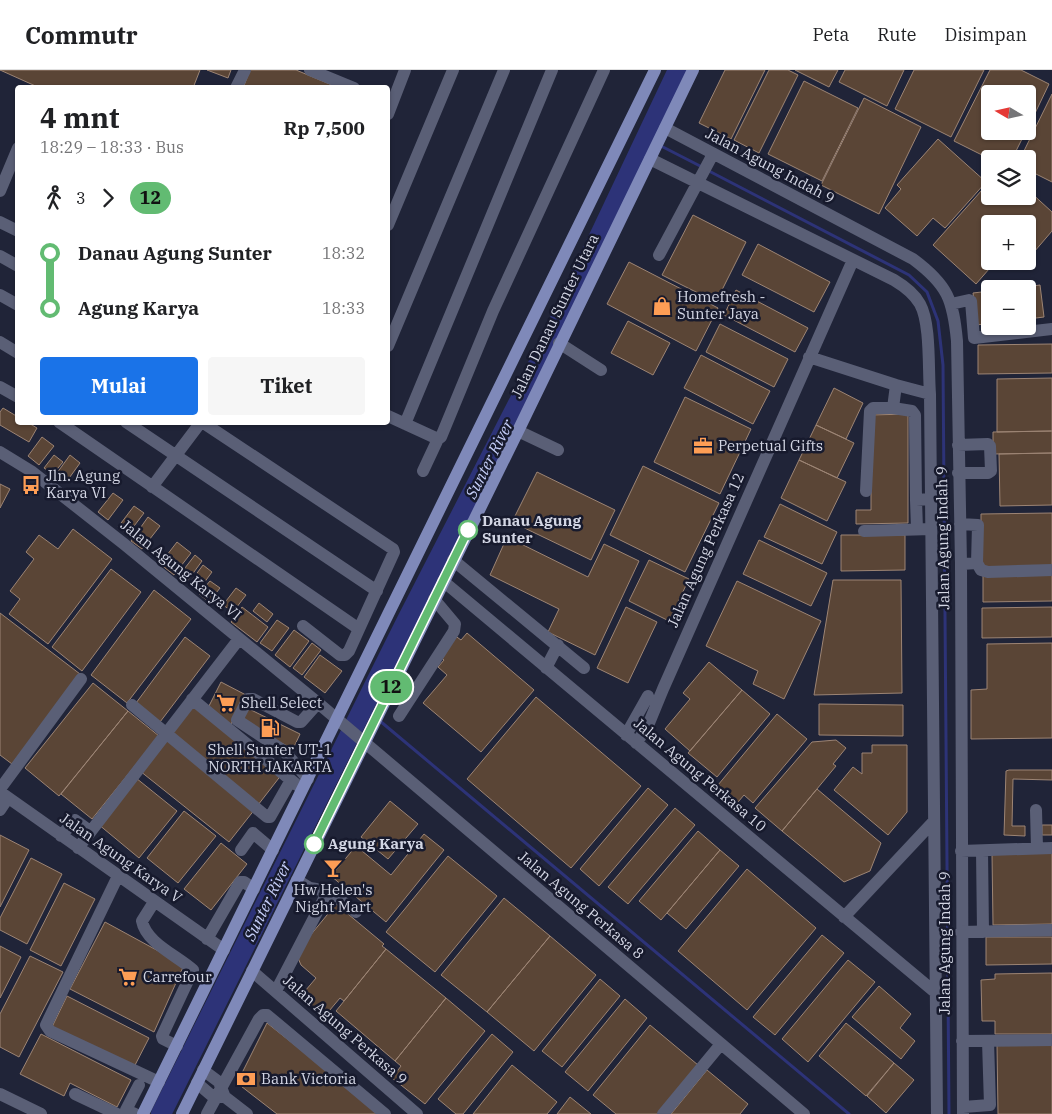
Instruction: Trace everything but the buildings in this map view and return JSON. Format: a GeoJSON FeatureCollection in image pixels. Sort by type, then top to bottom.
{"type":"FeatureCollection","features":[{"type":"Feature","properties":{"kind":"main road","name":"Jalan Danau Sunter Utara"},"geometry":{"type":"LineString","coordinates":[[143,1114],[305,784],[339,722],[654,70]]}},
{"type":"Feature","properties":{"kind":"main road","name":"Jalan Danau Sunter Utara"},"geometry":{"type":"LineString","coordinates":[[182,1114],[364,739],[518,431],[693,70]]}},
{"type":"Feature","properties":{"kind":"street"},"geometry":{"type":"LineString","coordinates":[[238,85],[245,70]]}},
{"type":"Feature","properties":{"kind":"street"},"geometry":{"type":"LineString","coordinates":[[310,70],[347,85]]}},
{"type":"Feature","properties":{"kind":"street"},"geometry":{"type":"LineString","coordinates":[[390,104],[405,70]]}},
{"type":"Feature","properties":{"kind":"street"},"geometry":{"type":"LineString","coordinates":[[390,220],[453,70]]}},
{"type":"Feature","properties":{"kind":"street"},"geometry":{"type":"LineString","coordinates":[[390,341],[504,70]]}},
{"type":"Feature","properties":{"kind":"street"},"geometry":{"type":"LineString","coordinates":[[405,424],[552,70]]}},
{"type":"Feature","properties":{"kind":"street"},"geometry":{"type":"LineString","coordinates":[[423,471],[441,437],[493,311],[604,70]]}},
{"type":"Feature","properties":{"kind":"street","name":"Jalan Agung Indah 9"},"geometry":{"type":"LineString","coordinates":[[665,128],[705,169],[853,260],[908,289],[920,304],[926,322],[930,394],[937,1114]]}},
{"type":"Feature","properties":{"kind":"street","name":"Jalan Agung Indah 9"},"geometry":{"type":"LineString","coordinates":[[654,149],[914,259],[938,279],[951,304],[957,342],[961,564],[963,1110]]}},
{"type":"Feature","properties":{"kind":"street"},"geometry":{"type":"LineString","coordinates":[[0,191],[15,155]]}},
{"type":"Feature","properties":{"kind":"street"},"geometry":{"type":"LineString","coordinates":[[659,255],[705,169]]}},
{"type":"Feature","properties":{"kind":"street"},"geometry":{"type":"LineString","coordinates":[[0,222],[15,230]]}},
{"type":"Feature","properties":{"kind":"street"},"geometry":{"type":"LineString","coordinates":[[0,256],[15,264]]}},
{"type":"Feature","properties":{"kind":"street","name":"Jalan Agung Perkasa 12"},"geometry":{"type":"LineString","coordinates":[[631,739],[647,728],[853,260]]}},
{"type":"Feature","properties":{"kind":"street"},"geometry":{"type":"LineString","coordinates":[[0,295],[15,303]]}},
{"type":"Feature","properties":{"kind":"street"},"geometry":{"type":"LineString","coordinates":[[951,304],[971,301],[974,338]]}},
{"type":"Feature","properties":{"kind":"street"},"geometry":{"type":"LineString","coordinates":[[957,342],[974,338],[1052,329]]}},
{"type":"Feature","properties":{"kind":"street"},"geometry":{"type":"LineString","coordinates":[[0,342],[15,351]]}},
{"type":"Feature","properties":{"kind":"street"},"geometry":{"type":"LineString","coordinates":[[559,344],[601,370]]}},
{"type":"Feature","properties":{"kind":"street"},"geometry":{"type":"LineString","coordinates":[[809,357],[930,394]]}},
{"type":"Feature","properties":{"kind":"street"},"geometry":{"type":"LineString","coordinates":[[893,408],[896,385]]}},
{"type":"Feature","properties":{"kind":"street"},"geometry":{"type":"LineString","coordinates":[[0,387],[15,395]]}},
{"type":"Feature","properties":{"kind":"street"},"geometry":{"type":"LineString","coordinates":[[866,492],[870,411],[872,408],[893,408],[912,411],[915,415],[917,529]]}},
{"type":"Feature","properties":{"kind":"street"},"geometry":{"type":"LineString","coordinates":[[390,417],[438,440]]}},
{"type":"Feature","properties":{"kind":"street"},"geometry":{"type":"LineString","coordinates":[[63,425],[359,629]]}},
{"type":"Feature","properties":{"kind":"street"},"geometry":{"type":"LineString","coordinates":[[130,425],[376,591]]}},
{"type":"Feature","properties":{"kind":"street"},"geometry":{"type":"LineString","coordinates":[[152,487],[200,425]]}},
{"type":"Feature","properties":{"kind":"street"},"geometry":{"type":"LineString","coordinates":[[207,425],[391,547],[394,552],[349,651],[345,655],[340,655],[303,626]]}},
{"type":"Feature","properties":{"kind":"street"},"geometry":{"type":"LineString","coordinates":[[518,431],[558,450]]}},
{"type":"Feature","properties":{"kind":"street"},"geometry":{"type":"LineString","coordinates":[[958,445],[988,444],[990,446],[991,471],[988,473],[958,473]]}},
{"type":"Feature","properties":{"kind":"street","name":"Jalan Agung Karya VI"},"geometry":{"type":"LineString","coordinates":[[0,452],[31,471],[116,538],[339,722]]}},
{"type":"Feature","properties":{"kind":"street"},"geometry":{"type":"LineString","coordinates":[[916,500],[931,499]]}},
{"type":"Feature","properties":{"kind":"street"},"geometry":{"type":"LineString","coordinates":[[960,524],[978,525],[977,563],[981,570],[988,572],[1052,570]]}},
{"type":"Feature","properties":{"kind":"street"},"geometry":{"type":"LineString","coordinates":[[864,531],[931,529]]}},
{"type":"Feature","properties":{"kind":"street"},"geometry":{"type":"LineString","coordinates":[[453,560],[584,668]]}},
{"type":"Feature","properties":{"kind":"street"},"geometry":{"type":"LineString","coordinates":[[961,564],[977,563]]}},
{"type":"Feature","properties":{"kind":"street","name":"Jalan Agung Perkasa 10"},"geometry":{"type":"LineString","coordinates":[[443,582],[936,993]]}},
{"type":"Feature","properties":{"kind":"street"},"geometry":{"type":"LineString","coordinates":[[399,716],[454,630],[455,624],[434,599]]}},
{"type":"Feature","properties":{"kind":"street"},"geometry":{"type":"LineString","coordinates":[[78,848],[165,732],[239,639]]}},
{"type":"Feature","properties":{"kind":"street"},"geometry":{"type":"LineString","coordinates":[[546,668],[558,645]]}},
{"type":"Feature","properties":{"kind":"street"},"geometry":{"type":"LineString","coordinates":[[0,810],[3,793],[81,679]]}},
{"type":"Feature","properties":{"kind":"street"},"geometry":{"type":"LineString","coordinates":[[631,739],[648,696]]}},
{"type":"Feature","properties":{"kind":"street"},"geometry":{"type":"LineString","coordinates":[[192,699],[290,780],[305,784]]}},
{"type":"Feature","properties":{"kind":"street"},"geometry":{"type":"LineString","coordinates":[[305,784],[284,751],[237,720],[248,699],[253,699],[297,722],[301,722],[318,703]]}},
{"type":"Feature","properties":{"kind":"street"},"geometry":{"type":"LineString","coordinates":[[132,705],[269,817],[290,780]]}},
{"type":"Feature","properties":{"kind":"street","name":"Jalan Agung Perkasa 8"},"geometry":{"type":"LineString","coordinates":[[339,722],[364,739],[804,1114]]}},
{"type":"Feature","properties":{"kind":"street","name":"Jalan Agung Karya V"},"geometry":{"type":"LineString","coordinates":[[3,793],[224,950]]}},
{"type":"Feature","properties":{"kind":"street"},"geometry":{"type":"LineString","coordinates":[[1036,810],[1037,848]]}},
{"type":"Feature","properties":{"kind":"street"},"geometry":{"type":"LineString","coordinates":[[61,836],[75,820],[90,831]]}},
{"type":"Feature","properties":{"kind":"street"},"geometry":{"type":"LineString","coordinates":[[844,917],[934,821]]}},
{"type":"Feature","properties":{"kind":"street"},"geometry":{"type":"LineString","coordinates":[[241,850],[253,833],[273,850]]}},
{"type":"Feature","properties":{"kind":"street"},"geometry":{"type":"LineString","coordinates":[[961,852],[1052,848]]}},
{"type":"Feature","properties":{"kind":"street"},"geometry":{"type":"LineString","coordinates":[[982,851],[983,932]]}},
{"type":"Feature","properties":{"kind":"street"},"geometry":{"type":"LineString","coordinates":[[118,876],[46,1024],[50,1032],[159,1082]]}},
{"type":"Feature","properties":{"kind":"street"},"geometry":{"type":"LineString","coordinates":[[297,880],[310,888],[328,891],[356,912]]}},
{"type":"Feature","properties":{"kind":"street"},"geometry":{"type":"LineString","coordinates":[[207,939],[240,882],[244,882],[254,889]]}},
{"type":"Feature","properties":{"kind":"street"},"geometry":{"type":"LineString","coordinates":[[276,991],[328,891]]}},
{"type":"Feature","properties":{"kind":"street"},"geometry":{"type":"LineString","coordinates":[[154,902],[142,920],[144,927],[157,942],[193,970],[162,1036],[163,1039],[176,1046]]}},
{"type":"Feature","properties":{"kind":"street"},"geometry":{"type":"LineString","coordinates":[[961,932],[1052,930]]}},
{"type":"Feature","properties":{"kind":"street","name":"Jalan Agung Perkasa 9"},"geometry":{"type":"LineString","coordinates":[[252,971],[417,1114]]}},
{"type":"Feature","properties":{"kind":"street"},"geometry":{"type":"LineString","coordinates":[[207,1114],[221,1094],[259,1019],[263,1015],[268,1015],[385,1114]]}},
{"type":"Feature","properties":{"kind":"street"},"geometry":{"type":"LineString","coordinates":[[962,1041],[1052,1040]]}},
{"type":"Feature","properties":{"kind":"street"},"geometry":{"type":"LineString","coordinates":[[963,1110],[990,1105],[988,1041]]}},
{"type":"Feature","properties":{"kind":"street"},"geometry":{"type":"LineString","coordinates":[[662,1114],[721,1044]]}},
{"type":"Feature","properties":{"kind":"street"},"geometry":{"type":"LineString","coordinates":[[203,1070],[219,1082],[221,1094],[247,1114]]}},
{"type":"Feature","properties":{"kind":"street"},"geometry":{"type":"LineString","coordinates":[[197,1083],[211,1095],[221,1094]]}},
{"type":"Feature","properties":{"kind":"street"},"geometry":{"type":"LineString","coordinates":[[75,1094],[125,1113],[139,1085]]}},
{"type":"Feature","properties":{"kind":"street"},"geometry":{"type":"LineString","coordinates":[[0,1094],[32,1112]]}},
{"type":"Feature","properties":{"kind":"waterway","name":"Sunter River"},"geometry":{"type":"LineString","coordinates":[[161,1114],[406,622],[546,349],[678,70]]}},
{"type":"Feature","properties":{"kind":"waterway"},"geometry":{"type":"LineString","coordinates":[[646,138],[655,143]]}},
{"type":"Feature","properties":{"kind":"waterway"},"geometry":{"type":"LineString","coordinates":[[661,146],[702,167]]}},
{"type":"Feature","properties":{"kind":"waterway"},"geometry":{"type":"LineString","coordinates":[[707,170],[909,275],[927,292],[938,321],[943,365],[949,1114]]}},
{"type":"Feature","properties":{"kind":"waterway"},"geometry":{"type":"LineString","coordinates":[[363,707],[373,715]]}},
{"type":"Feature","properties":{"kind":"waterway"},"geometry":{"type":"LineString","coordinates":[[380,721],[849,1114]]}},
{"type":"Feature","properties":{"kind":"bus line","name":"12"},"geometry":{"type":"LineString","coordinates":[[314,844],[468,530]]}},
{"type":"Feature","properties":{"kind":"place","name":"Homefresh - Sunter Jaya"},"geometry":{"type":"Point","coordinates":[662,306]}},
{"type":"Feature","properties":{"kind":"place","name":"Perpetual Gifts"},"geometry":{"type":"Point","coordinates":[703,446]}},
{"type":"Feature","properties":{"kind":"place","name":"Jln. Agung Karya VI"},"geometry":{"type":"Point","coordinates":[31,485]}},
{"type":"Feature","properties":{"kind":"place","name":"Danau Agung Sunter"},"geometry":{"type":"Point","coordinates":[468,530]}},
{"type":"Feature","properties":{"kind":"place","name":"Shell Select"},"geometry":{"type":"Point","coordinates":[226,703]}},
{"type":"Feature","properties":{"kind":"place","name":"Shell Sunter UT-1 NORTH JAKARTA"},"geometry":{"type":"Point","coordinates":[270,728]}},
{"type":"Feature","properties":{"kind":"place","name":"Agung Karya"},"geometry":{"type":"Point","coordinates":[314,844]}},
{"type":"Feature","properties":{"kind":"place","name":"Hw Helen's Night Mart"},"geometry":{"type":"Point","coordinates":[333,868]}},
{"type":"Feature","properties":{"kind":"place","name":"Carrefour"},"geometry":{"type":"Point","coordinates":[128,977]}},
{"type":"Feature","properties":{"kind":"place","name":"Bank Victoria"},"geometry":{"type":"Point","coordinates":[246,1079]}}]}
